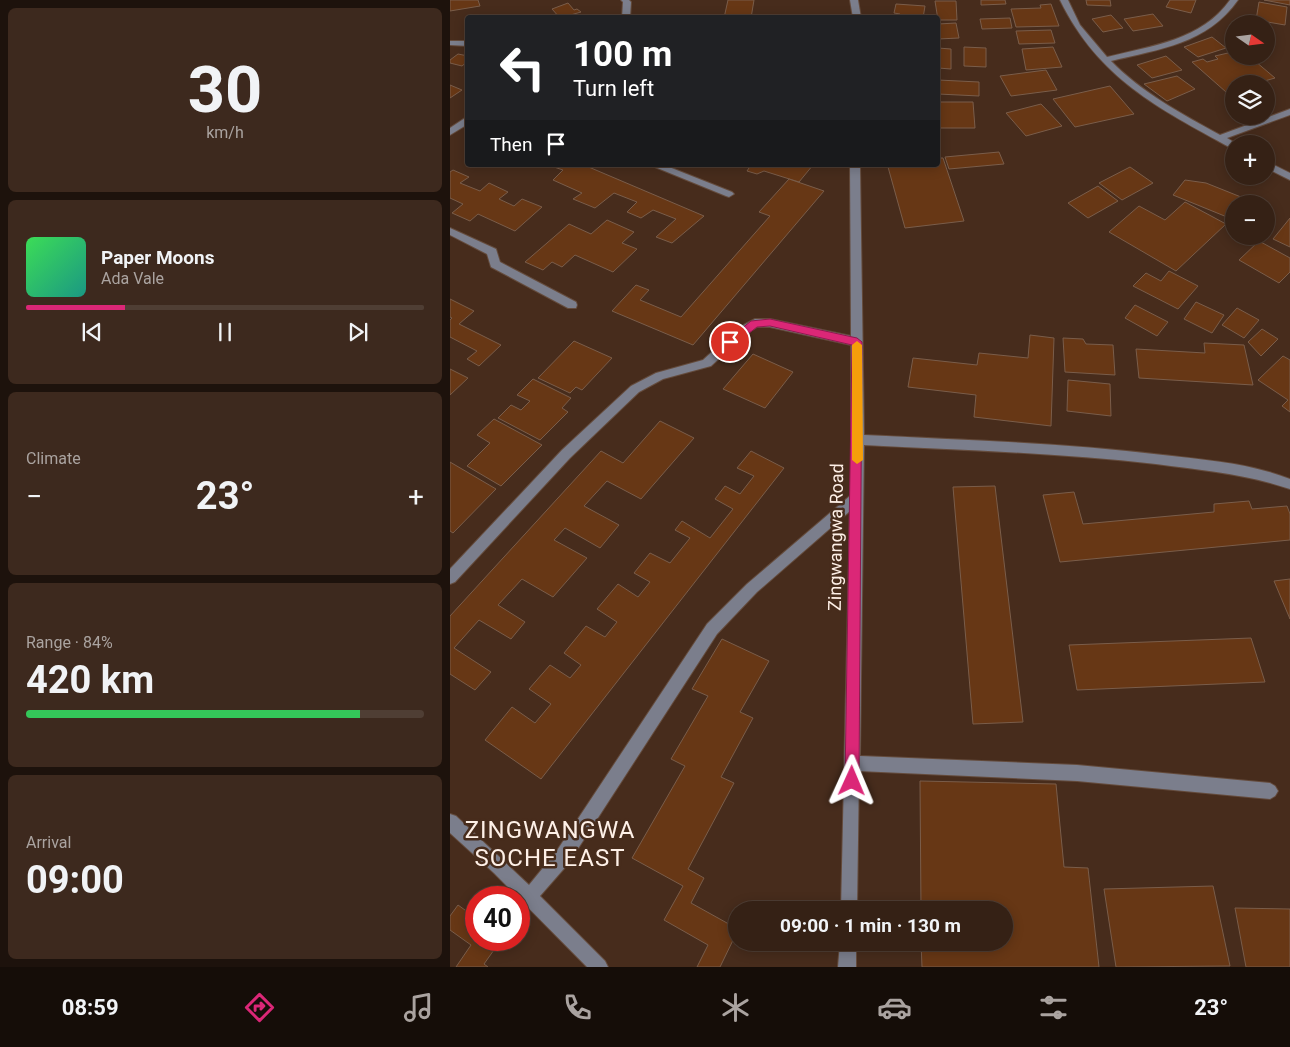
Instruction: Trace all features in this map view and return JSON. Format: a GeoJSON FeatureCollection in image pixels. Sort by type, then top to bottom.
{"type":"FeatureCollection","features":[{"type":"Feature","properties":{"kind":"street"},"geometry":{"type":"LineString","coordinates":[[625,0],[626,15]]}},
{"type":"Feature","properties":{"kind":"street"},"geometry":{"type":"LineString","coordinates":[[854,0],[856,15]]}},
{"type":"Feature","properties":{"kind":"street"},"geometry":{"type":"LineString","coordinates":[[1064,0],[1070,16],[1105,60],[1133,86],[1166,109],[1225,141]]}},
{"type":"Feature","properties":{"kind":"street"},"geometry":{"type":"LineString","coordinates":[[1105,60],[1202,32],[1228,12],[1234,0]]}},
{"type":"Feature","properties":{"kind":"street"},"geometry":{"type":"LineString","coordinates":[[450,43],[465,44]]}},
{"type":"Feature","properties":{"kind":"street"},"geometry":{"type":"LineString","coordinates":[[1219,138],[1290,112]]}},
{"type":"Feature","properties":{"kind":"street"},"geometry":{"type":"LineString","coordinates":[[450,132],[465,121]]}},
{"type":"Feature","properties":{"kind":"street"},"geometry":{"type":"LineString","coordinates":[[660,167],[729,194]]}},
{"type":"Feature","properties":{"kind":"street","name":"Zingwangwa Road"},"geometry":{"type":"LineString","coordinates":[[849,901],[858,440],[855,167]]}},
{"type":"Feature","properties":{"kind":"street"},"geometry":{"type":"LineString","coordinates":[[1275,169],[1290,178]]}},
{"type":"Feature","properties":{"kind":"street"},"geometry":{"type":"LineString","coordinates":[[450,230],[492,252],[495,264],[572,305]]}},
{"type":"Feature","properties":{"kind":"street"},"geometry":{"type":"LineString","coordinates":[[450,578],[566,454],[635,388],[660,376],[707,364],[742,331],[755,323],[770,323],[857,342]]}},
{"type":"Feature","properties":{"kind":"street"},"geometry":{"type":"LineString","coordinates":[[858,440],[1121,454],[1222,467],[1276,478],[1290,484]]}},
{"type":"Feature","properties":{"kind":"street"},"geometry":{"type":"LineString","coordinates":[[530,895],[562,858],[602,794],[712,629],[752,588],[857,497]]}},
{"type":"Feature","properties":{"kind":"street"},"geometry":{"type":"LineString","coordinates":[[853,763],[1077,773],[1270,791]]}},
{"type":"Feature","properties":{"kind":"street"},"geometry":{"type":"LineString","coordinates":[[450,822],[500,866],[519,886]]}},
{"type":"Feature","properties":{"kind":"street"},"geometry":{"type":"LineString","coordinates":[[530,897],[599,967]]}},
{"type":"Feature","properties":{"kind":"street"},"geometry":{"type":"LineString","coordinates":[[848,951],[848,967]]}},
{"type":"Feature","properties":{"kind":"building"},"geometry":{"type":"Polygon","coordinates":[[[450,0],[478,0],[480,6],[450,11],[450,0]]]}},
{"type":"Feature","properties":{"kind":"building"},"geometry":{"type":"Polygon","coordinates":[[[728,0],[754,0],[752,15],[725,15],[728,0]]]}},
{"type":"Feature","properties":{"kind":"building"},"geometry":{"type":"Polygon","coordinates":[[[981,0],[1005,0],[1006,4],[981,5],[981,0]]]}},
{"type":"Feature","properties":{"kind":"building"},"geometry":{"type":"Polygon","coordinates":[[[1086,0],[1110,0],[1111,6],[1087,5],[1086,0]]]}},
{"type":"Feature","properties":{"kind":"building"},"geometry":{"type":"Polygon","coordinates":[[[1170,0],[1196,0],[1191,13],[1166,7],[1170,0]]]}},
{"type":"Feature","properties":{"kind":"building"},"geometry":{"type":"Polygon","coordinates":[[[1264,0],[1290,0],[1290,5],[1264,0]]]}},
{"type":"Feature","properties":{"kind":"building"},"geometry":{"type":"Polygon","coordinates":[[[935,1],[956,1],[957,20],[940,20],[940,15],[937,15],[935,1]]]}},
{"type":"Feature","properties":{"kind":"building"},"geometry":{"type":"Polygon","coordinates":[[[1259,2],[1287,7],[1285,25],[1275,23],[1275,15],[1257,15],[1259,2]]]}},
{"type":"Feature","properties":{"kind":"building"},"geometry":{"type":"Polygon","coordinates":[[[568,3],[574,10],[577,9],[581,12],[570,15],[557,15],[552,9],[568,3]]]}},
{"type":"Feature","properties":{"kind":"building"},"geometry":{"type":"Polygon","coordinates":[[[896,4],[925,6],[924,15],[900,15],[894,13],[896,4]]]}},
{"type":"Feature","properties":{"kind":"building"},"geometry":{"type":"Polygon","coordinates":[[[1051,4],[1059,26],[1016,27],[1011,9],[1041,8],[1040,5],[1051,4]]]}},
{"type":"Feature","properties":{"kind":"building"},"geometry":{"type":"Polygon","coordinates":[[[1153,14],[1163,26],[1133,31],[1124,19],[1153,14]]]}},
{"type":"Feature","properties":{"kind":"building"},"geometry":{"type":"Polygon","coordinates":[[[1111,15],[1123,28],[1103,32],[1092,19],[1111,15]]]}},
{"type":"Feature","properties":{"kind":"building"},"geometry":{"type":"Polygon","coordinates":[[[1010,18],[1012,28],[982,29],[980,19],[1010,18]]]}},
{"type":"Feature","properties":{"kind":"building"},"geometry":{"type":"Polygon","coordinates":[[[956,23],[959,38],[940,39],[940,24],[956,23]]]}},
{"type":"Feature","properties":{"kind":"building"},"geometry":{"type":"Polygon","coordinates":[[[1051,30],[1055,43],[1019,44],[1016,31],[1051,30]]]}},
{"type":"Feature","properties":{"kind":"building"},"geometry":{"type":"Polygon","coordinates":[[[1212,37],[1225,48],[1198,57],[1184,47],[1212,37]]]}},
{"type":"Feature","properties":{"kind":"building"},"geometry":{"type":"Polygon","coordinates":[[[964,47],[986,48],[986,67],[964,66],[964,47]]]}},
{"type":"Feature","properties":{"kind":"building"},"geometry":{"type":"Polygon","coordinates":[[[1053,47],[1062,67],[1026,70],[1022,49],[1053,47]]]}},
{"type":"Feature","properties":{"kind":"building"},"geometry":{"type":"Polygon","coordinates":[[[940,48],[951,49],[951,69],[940,68],[940,48]]]}},
{"type":"Feature","properties":{"kind":"building"},"geometry":{"type":"Polygon","coordinates":[[[458,54],[465,55],[465,64],[462,66],[450,63],[450,60],[458,54]]]}},
{"type":"Feature","properties":{"kind":"building"},"geometry":{"type":"Polygon","coordinates":[[[1225,54],[1225,65],[1260,65],[1271,75],[1225,75],[1225,91],[1192,62],[1203,59],[1207,62],[1218,59],[1215,56],[1225,54]]]}},
{"type":"Feature","properties":{"kind":"building"},"geometry":{"type":"Polygon","coordinates":[[[1166,56],[1182,70],[1152,78],[1137,65],[1166,56]]]}},
{"type":"Feature","properties":{"kind":"building"},"geometry":{"type":"Polygon","coordinates":[[[1046,70],[1057,90],[1011,96],[1000,76],[1046,70]]]}},
{"type":"Feature","properties":{"kind":"building"},"geometry":{"type":"Polygon","coordinates":[[[1177,76],[1195,89],[1167,101],[1144,84],[1177,76]]]}},
{"type":"Feature","properties":{"kind":"building"},"geometry":{"type":"Polygon","coordinates":[[[940,80],[979,82],[979,96],[940,94],[940,80]]]}},
{"type":"Feature","properties":{"kind":"building"},"geometry":{"type":"Polygon","coordinates":[[[450,85],[462,90],[450,98],[450,85]]]}},
{"type":"Feature","properties":{"kind":"building"},"geometry":{"type":"Polygon","coordinates":[[[1110,86],[1134,114],[1075,127],[1053,99],[1110,86]]]}},
{"type":"Feature","properties":{"kind":"building"},"geometry":{"type":"Polygon","coordinates":[[[940,102],[973,102],[975,128],[940,128],[940,102]]]}},
{"type":"Feature","properties":{"kind":"building"},"geometry":{"type":"Polygon","coordinates":[[[1041,104],[1062,126],[1026,136],[1006,113],[1041,104]]]}},
{"type":"Feature","properties":{"kind":"building"},"geometry":{"type":"Polygon","coordinates":[[[999,152],[1004,164],[949,169],[945,157],[999,152]]]}},
{"type":"Feature","properties":{"kind":"building"},"geometry":{"type":"Polygon","coordinates":[[[940,158],[943,158],[964,221],[905,228],[888,167],[940,167],[940,158]]]}},
{"type":"Feature","properties":{"kind":"building"},"geometry":{"type":"Polygon","coordinates":[[[554,167],[589,167],[704,216],[672,243],[656,237],[676,219],[653,210],[641,218],[627,212],[637,202],[614,193],[595,208],[573,199],[582,193],[553,180],[563,170],[554,167]]]}},
{"type":"Feature","properties":{"kind":"building"},"geometry":{"type":"Polygon","coordinates":[[[750,167],[811,167],[799,182],[764,171],[757,174],[747,171],[750,167]]]}},
{"type":"Feature","properties":{"kind":"building"},"geometry":{"type":"Polygon","coordinates":[[[1130,167],[1153,183],[1122,200],[1099,183],[1130,167]]]}},
{"type":"Feature","properties":{"kind":"building"},"geometry":{"type":"Polygon","coordinates":[[[453,170],[469,177],[460,183],[480,191],[489,183],[508,192],[499,199],[514,206],[522,199],[542,207],[515,231],[478,214],[470,221],[452,213],[463,204],[450,198],[450,172],[453,170]]]}},
{"type":"Feature","properties":{"kind":"building"},"geometry":{"type":"Polygon","coordinates":[[[789,179],[824,191],[693,345],[612,311],[636,285],[649,290],[640,300],[681,317],[770,216],[759,212],[789,179]]]}},
{"type":"Feature","properties":{"kind":"building"},"geometry":{"type":"Polygon","coordinates":[[[1185,180],[1206,183],[1236,195],[1225,195],[1225,216],[1173,195],[1185,180]]]}},
{"type":"Feature","properties":{"kind":"building"},"geometry":{"type":"Polygon","coordinates":[[[1098,186],[1118,201],[1088,218],[1068,203],[1098,186]]]}},
{"type":"Feature","properties":{"kind":"building"},"geometry":{"type":"Polygon","coordinates":[[[1185,202],[1225,225],[1176,271],[1109,232],[1139,206],[1165,220],[1185,202]]]}},
{"type":"Feature","properties":{"kind":"building"},"geometry":{"type":"Polygon","coordinates":[[[1290,218],[1290,247],[1275,240],[1275,237],[1290,218]]]}},
{"type":"Feature","properties":{"kind":"building"},"geometry":{"type":"Polygon","coordinates":[[[607,220],[634,232],[622,243],[637,249],[613,272],[575,255],[562,267],[552,262],[543,270],[525,262],[569,224],[591,234],[607,220]]]}},
{"type":"Feature","properties":{"kind":"building"},"geometry":{"type":"Polygon","coordinates":[[[1255,245],[1266,245],[1290,258],[1290,272],[1279,283],[1239,260],[1255,245]]]}},
{"type":"Feature","properties":{"kind":"building"},"geometry":{"type":"Polygon","coordinates":[[[1169,271],[1198,286],[1178,309],[1133,286],[1146,273],[1161,281],[1169,271]]]}},
{"type":"Feature","properties":{"kind":"building"},"geometry":{"type":"Polygon","coordinates":[[[450,299],[474,311],[459,324],[501,345],[479,366],[467,359],[477,351],[450,337],[450,320],[452,318],[450,317],[450,299]]]}},
{"type":"Feature","properties":{"kind":"building"},"geometry":{"type":"Polygon","coordinates":[[[1196,302],[1224,315],[1212,333],[1184,319],[1196,302]]]}},
{"type":"Feature","properties":{"kind":"building"},"geometry":{"type":"Polygon","coordinates":[[[1135,305],[1168,322],[1157,336],[1125,318],[1135,305]]]}},
{"type":"Feature","properties":{"kind":"building"},"geometry":{"type":"Polygon","coordinates":[[[1237,308],[1259,320],[1244,338],[1222,325],[1237,308]]]}},
{"type":"Feature","properties":{"kind":"building"},"geometry":{"type":"Polygon","coordinates":[[[1262,329],[1278,339],[1261,356],[1248,342],[1262,329]]]}},
{"type":"Feature","properties":{"kind":"building"},"geometry":{"type":"Polygon","coordinates":[[[1030,335],[1054,338],[1051,426],[974,417],[976,395],[908,387],[913,358],[977,365],[979,353],[1028,358],[1030,335]]]}},
{"type":"Feature","properties":{"kind":"building"},"geometry":{"type":"Polygon","coordinates":[[[1063,338],[1083,339],[1086,344],[1113,345],[1115,375],[1065,372],[1063,338]]]}},
{"type":"Feature","properties":{"kind":"building"},"geometry":{"type":"Polygon","coordinates":[[[574,341],[612,358],[582,390],[576,387],[570,393],[538,378],[574,341]]]}},
{"type":"Feature","properties":{"kind":"building"},"geometry":{"type":"Polygon","coordinates":[[[1204,343],[1244,345],[1253,385],[1139,378],[1136,349],[1205,353],[1204,343]]]}},
{"type":"Feature","properties":{"kind":"building"},"geometry":{"type":"Polygon","coordinates":[[[753,354],[793,372],[765,408],[723,389],[753,354]]]}},
{"type":"Feature","properties":{"kind":"building"},"geometry":{"type":"Polygon","coordinates":[[[1283,356],[1290,360],[1290,412],[1282,406],[1288,400],[1258,380],[1283,356]]]}},
{"type":"Feature","properties":{"kind":"building"},"geometry":{"type":"Polygon","coordinates":[[[450,369],[468,378],[450,395],[450,369]]]}},
{"type":"Feature","properties":{"kind":"building"},"geometry":{"type":"Polygon","coordinates":[[[533,379],[571,398],[562,408],[568,412],[540,440],[498,418],[511,405],[521,410],[530,401],[517,395],[533,379]]]}},
{"type":"Feature","properties":{"kind":"building"},"geometry":{"type":"Polygon","coordinates":[[[1068,380],[1110,384],[1111,416],[1067,411],[1068,380]]]}},
{"type":"Feature","properties":{"kind":"building"},"geometry":{"type":"Polygon","coordinates":[[[494,419],[542,445],[501,486],[467,466],[490,443],[477,435],[494,419]]]}},
{"type":"Feature","properties":{"kind":"building"},"geometry":{"type":"Polygon","coordinates":[[[660,421],[694,438],[641,499],[607,481],[584,506],[619,525],[600,548],[565,528],[554,540],[587,558],[553,597],[522,579],[498,605],[525,622],[511,639],[479,620],[454,648],[491,672],[475,690],[450,674],[450,616],[601,451],[623,463],[660,421]]]}},
{"type":"Feature","properties":{"kind":"building"},"geometry":{"type":"Polygon","coordinates":[[[751,451],[784,468],[541,779],[485,740],[512,707],[535,723],[551,704],[529,689],[550,665],[570,678],[581,665],[564,653],[586,626],[605,637],[617,622],[597,609],[618,584],[638,597],[650,582],[634,573],[650,553],[670,563],[690,538],[675,530],[682,521],[710,538],[733,509],[715,499],[725,486],[740,494],[754,476],[737,468],[751,451]]]}},
{"type":"Feature","properties":{"kind":"building"},"geometry":{"type":"Polygon","coordinates":[[[450,462],[496,489],[453,533],[450,531],[450,462]]]}},
{"type":"Feature","properties":{"kind":"building"},"geometry":{"type":"Polygon","coordinates":[[[995,486],[1023,722],[973,724],[953,487],[995,486]]]}},
{"type":"Feature","properties":{"kind":"building"},"geometry":{"type":"Polygon","coordinates":[[[1074,492],[1083,524],[1214,512],[1214,504],[1249,501],[1252,509],[1287,506],[1290,514],[1290,540],[1060,562],[1043,495],[1074,492]]]}},
{"type":"Feature","properties":{"kind":"building"},"geometry":{"type":"Polygon","coordinates":[[[1290,579],[1290,619],[1274,581],[1290,579]]]}},
{"type":"Feature","properties":{"kind":"building"},"geometry":{"type":"Polygon","coordinates":[[[1251,638],[1265,682],[1077,690],[1069,645],[1251,638]]]}},
{"type":"Feature","properties":{"kind":"building"},"geometry":{"type":"Polygon","coordinates":[[[722,639],[769,661],[740,712],[753,718],[721,777],[734,783],[688,869],[704,878],[691,903],[728,924],[728,950],[720,967],[697,967],[708,945],[664,920],[683,886],[632,858],[685,766],[671,759],[708,696],[692,689],[722,639]]]}},
{"type":"Feature","properties":{"kind":"building"},"geometry":{"type":"Polygon","coordinates":[[[920,781],[1056,784],[1064,867],[1088,868],[1099,967],[922,967],[921,951],[1013,951],[1013,901],[921,901],[920,781]]]}},
{"type":"Feature","properties":{"kind":"building"},"geometry":{"type":"Polygon","coordinates":[[[1213,886],[1230,966],[1116,967],[1104,889],[1213,886]]]}},
{"type":"Feature","properties":{"kind":"building"},"geometry":{"type":"Polygon","coordinates":[[[458,905],[465,910],[465,941],[450,930],[450,916],[458,905]]]}},
{"type":"Feature","properties":{"kind":"building"},"geometry":{"type":"Polygon","coordinates":[[[1235,908],[1290,909],[1290,967],[1246,967],[1235,908]]]}},
{"type":"Feature","properties":{"kind":"building"},"geometry":{"type":"Polygon","coordinates":[[[467,951],[493,951],[484,964],[488,967],[456,967],[467,951]]]}},
{"type":"Feature","properties":{"kind":"slow traffic"},"geometry":{"type":"LineString","coordinates":[[857,345],[857,460]]}},
{"type":"Feature","properties":{"kind":"district","name":"ZINGWANGWA SOCHE EAST"},"geometry":{"type":"Point","coordinates":[550,844]}},
{"type":"Feature","properties":{"kind":"route"},"geometry":{"type":"LineString","coordinates":[[730,342],[755,323],[770,323],[857,342],[858,440],[852,781]]}}]}
